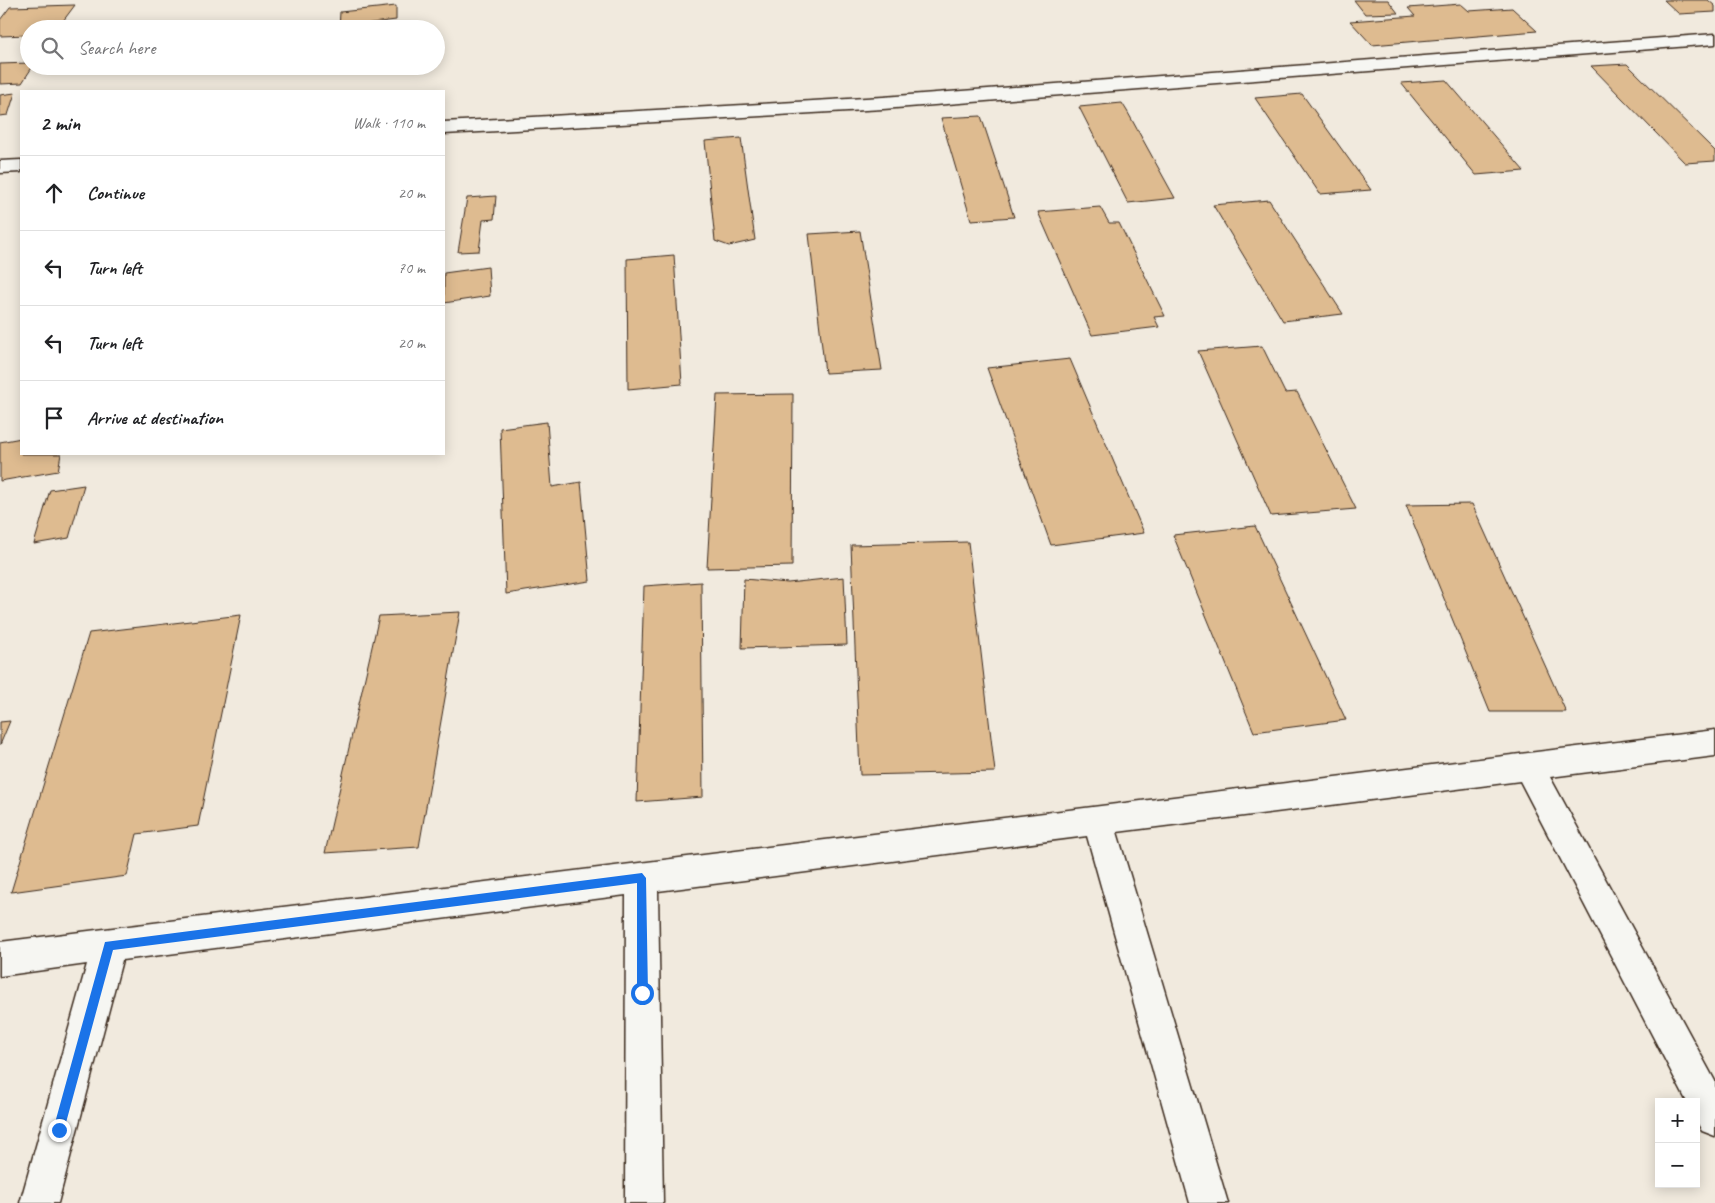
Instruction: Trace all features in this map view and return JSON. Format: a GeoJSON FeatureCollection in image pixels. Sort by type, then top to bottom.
{"type":"FeatureCollection","features":[{"type":"Feature","properties":{"kind":"street"},"geometry":{"type":"LineString","coordinates":[[445,128],[884,103],[1715,39]]}},
{"type":"Feature","properties":{"kind":"street"},"geometry":{"type":"LineString","coordinates":[[0,167],[20,166]]}},
{"type":"Feature","properties":{"kind":"street"},"geometry":{"type":"LineString","coordinates":[[0,960],[1715,743]]}},
{"type":"Feature","properties":{"kind":"street"},"geometry":{"type":"LineString","coordinates":[[1528,766],[1715,1118]]}},
{"type":"Feature","properties":{"kind":"street"},"geometry":{"type":"LineString","coordinates":[[1098,820],[1209,1203]]}},
{"type":"Feature","properties":{"kind":"street"},"geometry":{"type":"LineString","coordinates":[[642,878],[644,1203]]}},
{"type":"Feature","properties":{"kind":"street"},"geometry":{"type":"LineString","coordinates":[[39,1203],[109,946]]}},
{"type":"Feature","properties":{"kind":"building"},"geometry":{"type":"Polygon","coordinates":[[[1354,0],[1388,0],[1398,13],[1365,14],[1354,0]]]}},
{"type":"Feature","properties":{"kind":"building"},"geometry":{"type":"Polygon","coordinates":[[[1664,0],[1708,0],[1715,6],[1715,12],[1679,14],[1664,0]]]}},
{"type":"Feature","properties":{"kind":"building"},"geometry":{"type":"Polygon","coordinates":[[[1461,4],[1469,11],[1512,8],[1537,31],[1372,45],[1350,21],[1415,16],[1408,8],[1461,4]]]}},
{"type":"Feature","properties":{"kind":"building"},"geometry":{"type":"Polygon","coordinates":[[[75,5],[64,20],[20,20],[20,35],[0,36],[0,20],[10,7],[75,5]]]}},
{"type":"Feature","properties":{"kind":"building"},"geometry":{"type":"Polygon","coordinates":[[[396,6],[396,20],[340,20],[340,12],[396,6]]]}},
{"type":"Feature","properties":{"kind":"building"},"geometry":{"type":"Polygon","coordinates":[[[20,63],[20,75],[27,75],[22,83],[0,84],[0,64],[20,63]]]}},
{"type":"Feature","properties":{"kind":"building"},"geometry":{"type":"Polygon","coordinates":[[[1627,64],[1715,151],[1715,161],[1685,163],[1591,66],[1627,64]]]}},
{"type":"Feature","properties":{"kind":"building"},"geometry":{"type":"Polygon","coordinates":[[[1446,80],[1524,171],[1476,175],[1401,83],[1446,80]]]}},
{"type":"Feature","properties":{"kind":"building"},"geometry":{"type":"Polygon","coordinates":[[[15,93],[8,115],[0,116],[0,95],[15,93]]]}},
{"type":"Feature","properties":{"kind":"building"},"geometry":{"type":"Polygon","coordinates":[[[1302,94],[1371,190],[1320,194],[1255,98],[1302,94]]]}},
{"type":"Feature","properties":{"kind":"building"},"geometry":{"type":"Polygon","coordinates":[[[1122,103],[1175,198],[1128,203],[1079,107],[1122,103]]]}},
{"type":"Feature","properties":{"kind":"building"},"geometry":{"type":"Polygon","coordinates":[[[981,116],[1014,217],[971,220],[941,118],[981,116]]]}},
{"type":"Feature","properties":{"kind":"building"},"geometry":{"type":"Polygon","coordinates":[[[741,138],[755,240],[729,246],[715,241],[705,141],[741,138]]]}},
{"type":"Feature","properties":{"kind":"building"},"geometry":{"type":"Polygon","coordinates":[[[496,196],[494,219],[483,220],[479,251],[458,252],[467,198],[496,196]]]}},
{"type":"Feature","properties":{"kind":"building"},"geometry":{"type":"Polygon","coordinates":[[[1269,200],[1343,314],[1283,321],[1213,205],[1269,200]]]}},
{"type":"Feature","properties":{"kind":"building"},"geometry":{"type":"Polygon","coordinates":[[[1100,207],[1109,223],[1119,223],[1165,316],[1154,317],[1159,327],[1092,335],[1038,212],[1100,207]]]}},
{"type":"Feature","properties":{"kind":"building"},"geometry":{"type":"Polygon","coordinates":[[[860,231],[882,370],[825,373],[809,234],[860,231]]]}},
{"type":"Feature","properties":{"kind":"building"},"geometry":{"type":"Polygon","coordinates":[[[674,255],[682,384],[628,389],[627,259],[674,255]]]}},
{"type":"Feature","properties":{"kind":"building"},"geometry":{"type":"Polygon","coordinates":[[[488,267],[490,296],[445,303],[445,273],[488,267]]]}},
{"type":"Feature","properties":{"kind":"building"},"geometry":{"type":"Polygon","coordinates":[[[1262,346],[1285,393],[1297,392],[1356,509],[1271,516],[1198,351],[1262,346]]]}},
{"type":"Feature","properties":{"kind":"building"},"geometry":{"type":"Polygon","coordinates":[[[1070,359],[1144,533],[1051,545],[987,368],[1070,359]]]}},
{"type":"Feature","properties":{"kind":"building"},"geometry":{"type":"Polygon","coordinates":[[[793,394],[792,566],[707,568],[717,395],[793,394]]]}},
{"type":"Feature","properties":{"kind":"building"},"geometry":{"type":"Polygon","coordinates":[[[547,422],[552,487],[581,482],[590,581],[506,594],[500,428],[547,422]]]}},
{"type":"Feature","properties":{"kind":"building"},"geometry":{"type":"Polygon","coordinates":[[[20,438],[20,455],[61,455],[58,471],[0,481],[0,442],[20,438]]]}},
{"type":"Feature","properties":{"kind":"building"},"geometry":{"type":"Polygon","coordinates":[[[84,485],[69,538],[34,544],[50,490],[84,485]]]}},
{"type":"Feature","properties":{"kind":"building"},"geometry":{"type":"Polygon","coordinates":[[[1472,504],[1566,712],[1490,712],[1406,505],[1472,504]]]}},
{"type":"Feature","properties":{"kind":"building"},"geometry":{"type":"Polygon","coordinates":[[[1255,526],[1346,720],[1254,732],[1173,535],[1255,526]]]}},
{"type":"Feature","properties":{"kind":"building"},"geometry":{"type":"Polygon","coordinates":[[[968,542],[995,772],[860,775],[851,545],[968,542]]]}},
{"type":"Feature","properties":{"kind":"building"},"geometry":{"type":"Polygon","coordinates":[[[844,577],[847,645],[742,648],[744,579],[788,583],[844,577]]]}},
{"type":"Feature","properties":{"kind":"building"},"geometry":{"type":"Polygon","coordinates":[[[701,582],[703,797],[637,802],[644,586],[701,582]]]}},
{"type":"Feature","properties":{"kind":"building"},"geometry":{"type":"Polygon","coordinates":[[[460,612],[419,847],[325,853],[379,616],[460,612]]]}},
{"type":"Feature","properties":{"kind":"building"},"geometry":{"type":"Polygon","coordinates":[[[241,615],[198,826],[137,834],[127,876],[11,892],[89,633],[241,615]]]}},
{"type":"Feature","properties":{"kind":"building"},"geometry":{"type":"Polygon","coordinates":[[[10,721],[0,745],[0,722],[10,721]]]}},
{"type":"Feature","properties":{"kind":"route"},"geometry":{"type":"LineString","coordinates":[[59,1130],[109,946],[642,878],[642,993]]}}]}
